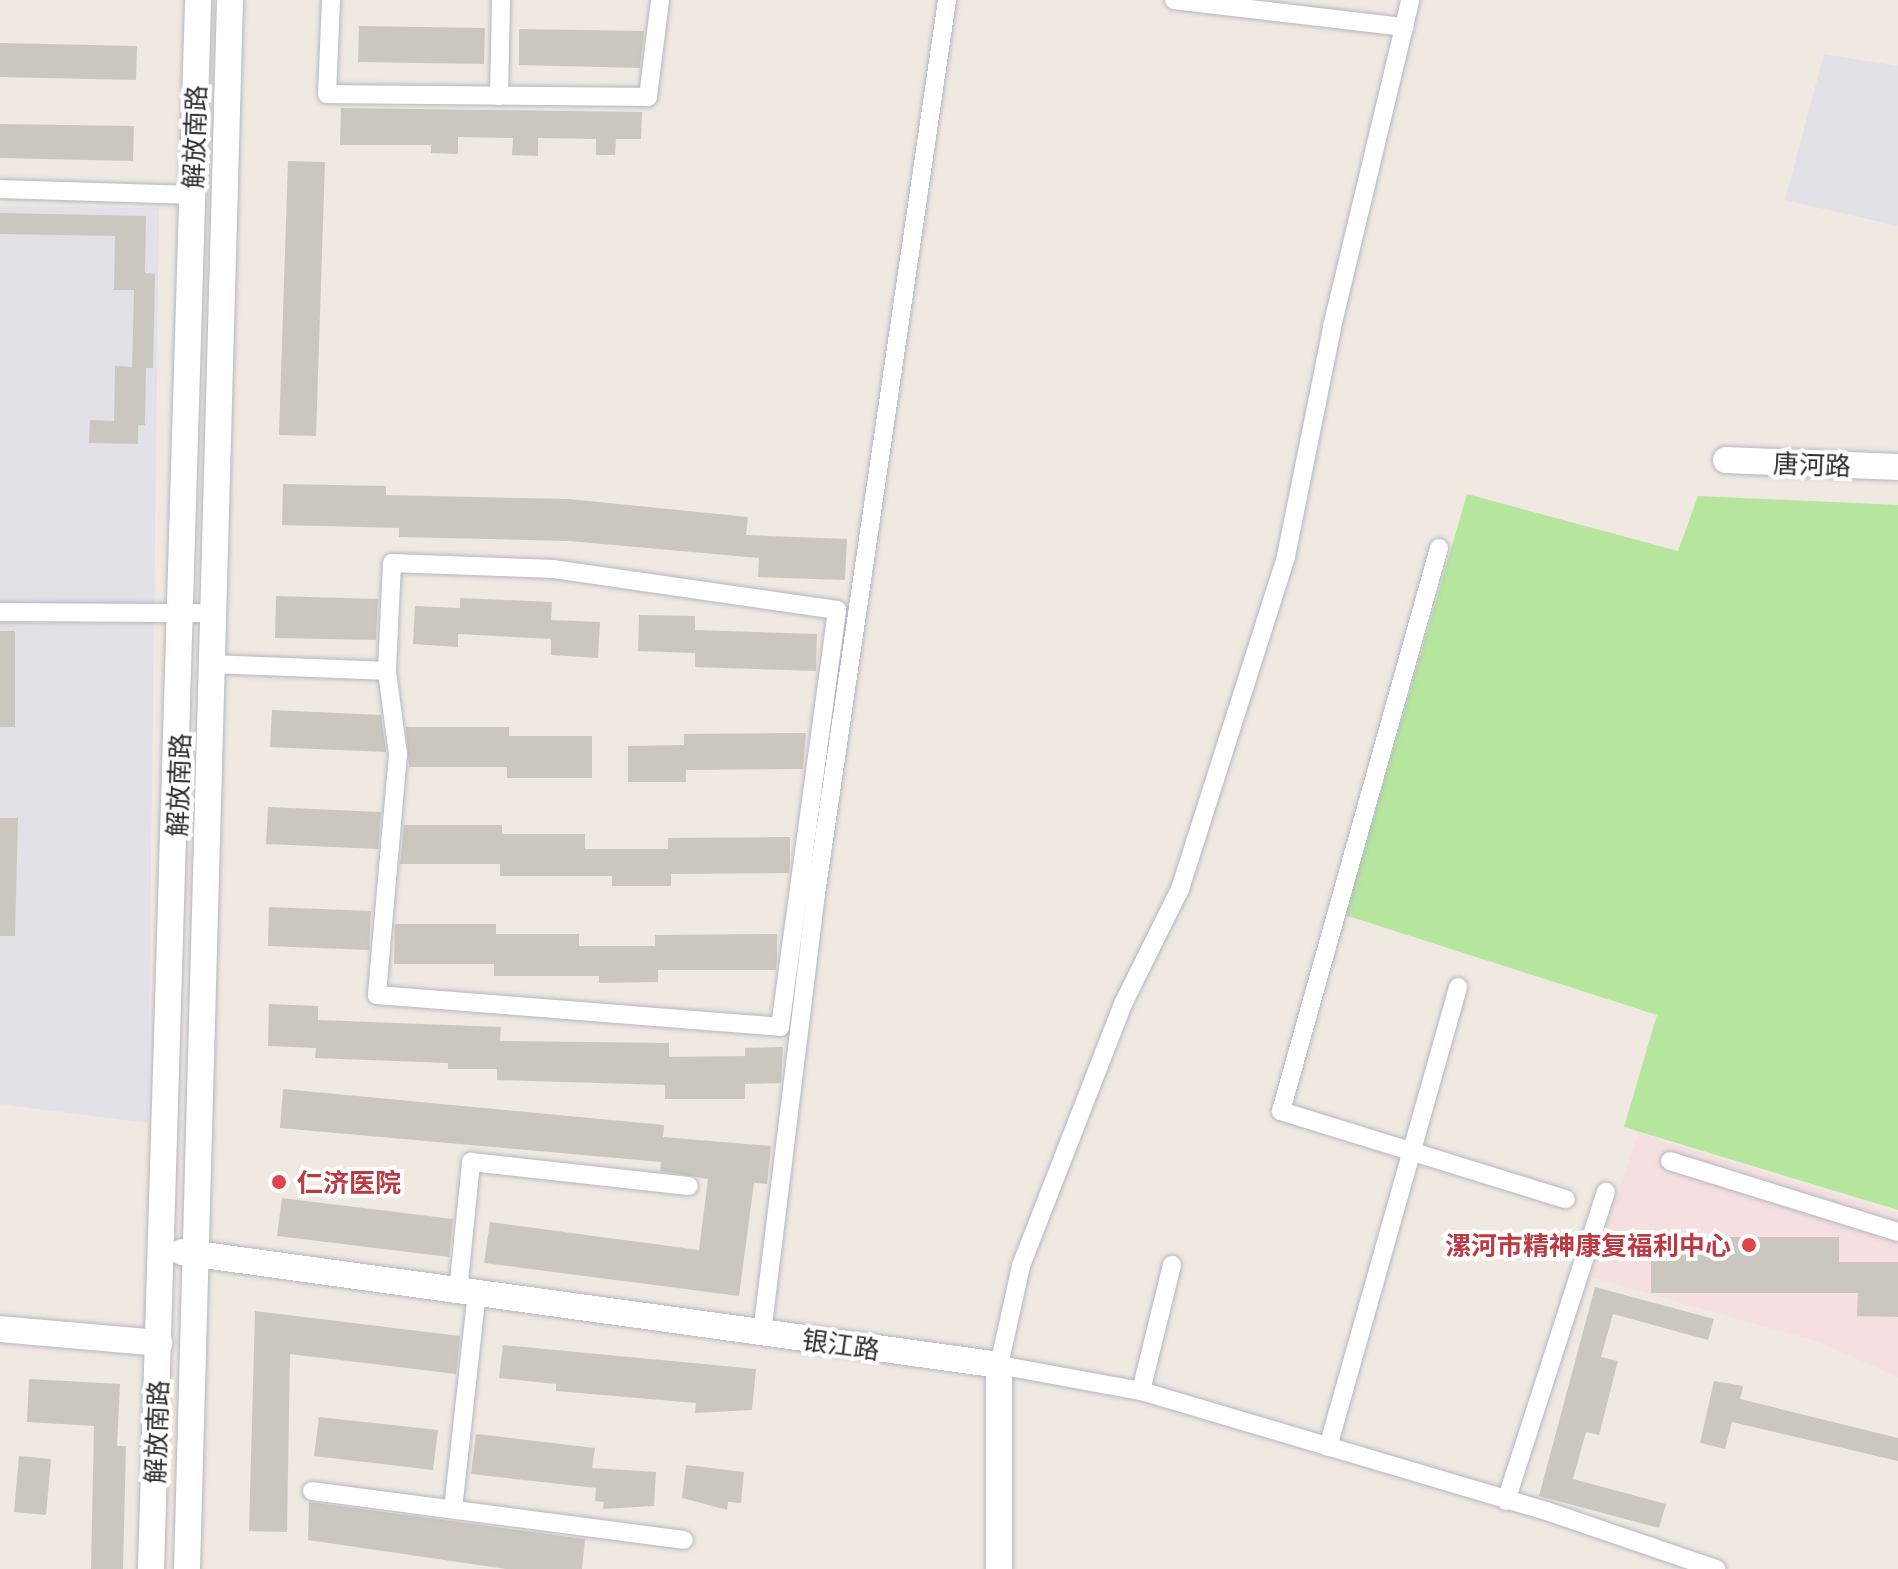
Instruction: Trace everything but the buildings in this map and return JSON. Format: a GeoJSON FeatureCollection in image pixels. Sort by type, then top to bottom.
{"type":"FeatureCollection","features":[{"type":"Feature","properties":{"kind":"main road","name":"解放南路"},"geometry":{"type":"LineString","coordinates":[[151,1569],[183,613],[198,0]]}},
{"type":"Feature","properties":{"kind":"main road","name":"解放南路"},"geometry":{"type":"LineString","coordinates":[[187,1569],[230,0]]}},
{"type":"Feature","properties":{"kind":"main road","name":"唐河路"},"geometry":{"type":"LineString","coordinates":[[1726,460],[1898,467]]}},
{"type":"Feature","properties":{"kind":"main road","name":"银江路"},"geometry":{"type":"LineString","coordinates":[[163,1250],[999,1365]]}},
{"type":"Feature","properties":{"kind":"main road"},"geometry":{"type":"LineString","coordinates":[[0,1329],[159,1343]]}},
{"type":"Feature","properties":{"kind":"main road"},"geometry":{"type":"LineString","coordinates":[[999,1365],[999,1569]]}},
{"type":"Feature","properties":{"kind":"street"},"geometry":{"type":"LineString","coordinates":[[331,0],[327,94],[648,97],[660,0]]}},
{"type":"Feature","properties":{"kind":"street"},"geometry":{"type":"LineString","coordinates":[[499,96],[501,0]]}},
{"type":"Feature","properties":{"kind":"street"},"geometry":{"type":"LineString","coordinates":[[762,1333],[816,894],[947,0]]}},
{"type":"Feature","properties":{"kind":"street"},"geometry":{"type":"LineString","coordinates":[[999,1365],[1021,1266],[1123,1004],[1180,889],[1286,557],[1332,328],[1410,0]]}},
{"type":"Feature","properties":{"kind":"street"},"geometry":{"type":"LineString","coordinates":[[1187,1],[1404,27]]}},
{"type":"Feature","properties":{"kind":"street"},"geometry":{"type":"LineString","coordinates":[[0,189],[193,195]]}},
{"type":"Feature","properties":{"kind":"street"},"geometry":{"type":"LineString","coordinates":[[1439,548],[1281,1111],[1566,1199]]}},
{"type":"Feature","properties":{"kind":"street"},"geometry":{"type":"LineString","coordinates":[[392,563],[554,569],[837,610],[780,1027],[377,995],[398,754],[387,671],[392,563]]}},
{"type":"Feature","properties":{"kind":"street"},"geometry":{"type":"LineString","coordinates":[[0,612],[215,613]]}},
{"type":"Feature","properties":{"kind":"street"},"geometry":{"type":"LineString","coordinates":[[213,664],[387,671]]}},
{"type":"Feature","properties":{"kind":"street"},"geometry":{"type":"LineString","coordinates":[[1328,1447],[1458,987]]}},
{"type":"Feature","properties":{"kind":"street"},"geometry":{"type":"LineString","coordinates":[[1670,1161],[1898,1232]]}},
{"type":"Feature","properties":{"kind":"street"},"geometry":{"type":"LineString","coordinates":[[453,1509],[467,1292],[471,1162],[689,1186]]}},
{"type":"Feature","properties":{"kind":"street"},"geometry":{"type":"LineString","coordinates":[[1506,1501],[1606,1192]]}},
{"type":"Feature","properties":{"kind":"street"},"geometry":{"type":"LineString","coordinates":[[1141,1391],[1172,1265]]}},
{"type":"Feature","properties":{"kind":"street","name":"银江路"},"geometry":{"type":"LineString","coordinates":[[999,1365],[1141,1391],[1506,1501],[1716,1569]]}},
{"type":"Feature","properties":{"kind":"street"},"geometry":{"type":"LineString","coordinates":[[312,1491],[684,1540]]}},
{"type":"Feature","properties":{"kind":"shaded area"},"geometry":{"type":"Polygon","coordinates":[[[1824,54],[1898,66],[1898,226],[1785,200],[1824,54]]]}},
{"type":"Feature","properties":{"kind":"shaded area"},"geometry":{"type":"Polygon","coordinates":[[[0,206],[159,208],[148,1123],[0,1104],[0,206]]]}},
{"type":"Feature","properties":{"kind":"shaded area","name":"漯河市精神康复福利中心"},"geometry":{"type":"Polygon","coordinates":[[[1638,1133],[1898,1214],[1898,1377],[1819,1342],[1591,1277],[1638,1133]]]}},
{"type":"Feature","properties":{"kind":"green space"},"geometry":{"type":"Polygon","coordinates":[[[1467,494],[1678,551],[1698,496],[1898,505],[1898,1210],[1624,1127],[1657,1015],[1345,915],[1467,494]]]}},
{"type":"Feature","properties":{"kind":"place","name":"仁济医院"},"geometry":{"type":"Point","coordinates":[279,1182]}},
{"type":"Feature","properties":{"kind":"place","name":"漯河市精神康复福利中心"},"geometry":{"type":"Point","coordinates":[1749,1245]}}]}
